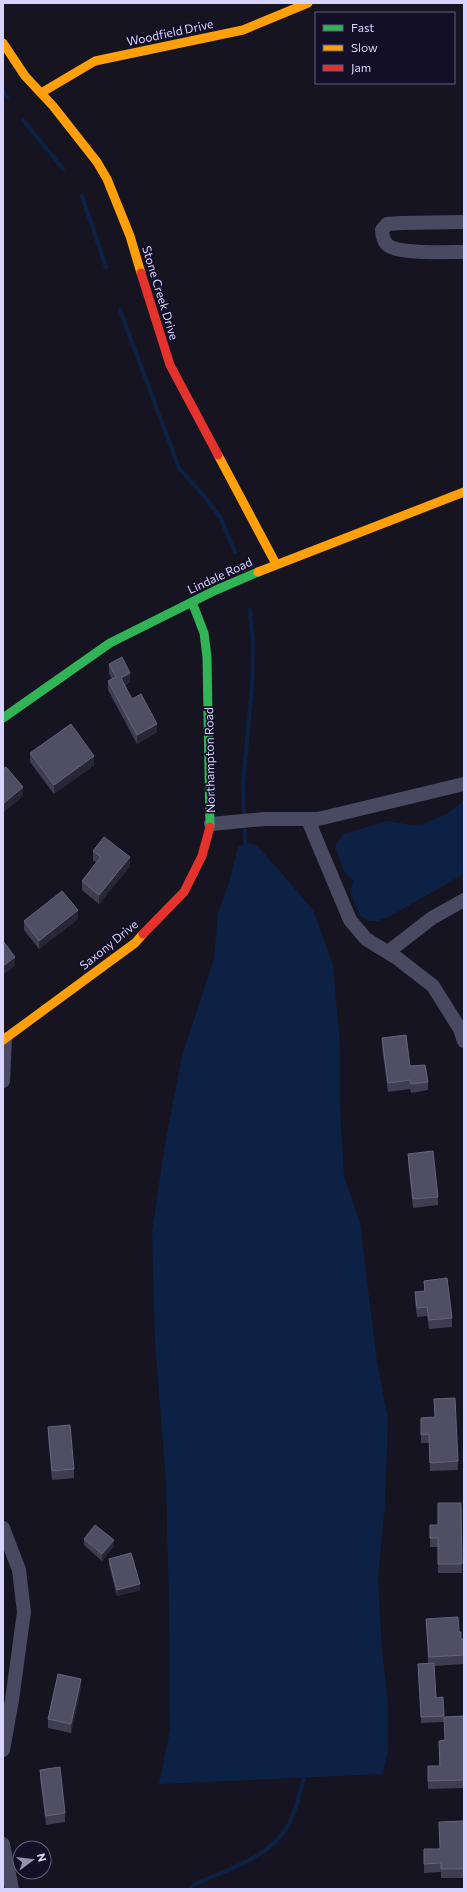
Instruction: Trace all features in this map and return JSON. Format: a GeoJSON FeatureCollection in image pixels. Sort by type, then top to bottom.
{"type":"FeatureCollection","features":[{"type":"Feature","properties":{"kind":"street","name":"Woodfield Drive"},"geometry":{"type":"LineString","coordinates":[[41,93],[95,61],[242,30],[308,3]]}},
{"type":"Feature","properties":{"kind":"street","name":"Stone Creek Drive"},"geometry":{"type":"LineString","coordinates":[[3,43],[25,76],[53,106],[97,162],[108,179],[130,236],[151,308],[170,364],[276,564]]}},
{"type":"Feature","properties":{"kind":"street"},"geometry":{"type":"LineString","coordinates":[[464,222],[402,222],[386,224],[382,230],[382,236],[388,246],[398,250],[464,252]]}},
{"type":"Feature","properties":{"kind":"street","name":"Lindale Road"},"geometry":{"type":"LineString","coordinates":[[3,718],[110,643],[192,602],[276,564],[464,492]]}},
{"type":"Feature","properties":{"kind":"street","name":"Northampton Road"},"geometry":{"type":"LineString","coordinates":[[192,602],[204,633],[207,657],[211,824],[265,819],[318,819],[464,784]]}},
{"type":"Feature","properties":{"kind":"street"},"geometry":{"type":"LineString","coordinates":[[308,820],[350,920],[366,939],[388,952],[433,986],[460,1029],[464,1041]]}},
{"type":"Feature","properties":{"kind":"street","name":"Saxony Drive"},"geometry":{"type":"LineString","coordinates":[[4,1040],[135,943],[180,897],[202,856],[211,824]]}},
{"type":"Feature","properties":{"kind":"street"},"geometry":{"type":"LineString","coordinates":[[388,952],[432,918],[464,900]]}},
{"type":"Feature","properties":{"kind":"street"},"geometry":{"type":"LineString","coordinates":[[3,1081],[4,1040]]}},
{"type":"Feature","properties":{"kind":"street"},"geometry":{"type":"LineString","coordinates":[[3,1528],[19,1570],[24,1612],[12,1700],[3,1750]]}},
{"type":"Feature","properties":{"kind":"street"},"geometry":{"type":"LineString","coordinates":[[3,1844],[12,1889]]}},
{"type":"Feature","properties":{"kind":"water"},"geometry":{"type":"Polygon","coordinates":[[[464,801],[464,874],[394,914],[378,921],[369,921],[360,916],[350,891],[353,882],[352,878],[345,874],[335,846],[344,834],[387,821],[412,825],[423,824],[446,814],[464,801]]]}},
{"type":"Feature","properties":{"kind":"water"},"geometry":{"type":"Polygon","coordinates":[[[245,843],[257,845],[313,910],[333,965],[340,1045],[340,1110],[344,1176],[360,1223],[377,1362],[388,1419],[385,1504],[378,1579],[382,1650],[388,1705],[388,1750],[383,1774],[159,1784],[170,1730],[169,1603],[166,1482],[155,1342],[152,1232],[165,1144],[182,1056],[214,959],[218,913],[229,883],[238,847],[245,843]]]}},
{"type":"Feature","properties":{"kind":"building"},"geometry":{"type":"Polygon","coordinates":[[[122,657],[130,673],[121,678],[132,699],[141,694],[157,724],[137,735],[108,681],[116,677],[109,664],[122,657]]]}},
{"type":"Feature","properties":{"kind":"building"},"geometry":{"type":"Polygon","coordinates":[[[71,724],[94,756],[54,785],[30,753],[71,724]]]}},
{"type":"Feature","properties":{"kind":"building"},"geometry":{"type":"Polygon","coordinates":[[[6,767],[23,787],[3,804],[3,769],[6,767]]]}},
{"type":"Feature","properties":{"kind":"building"},"geometry":{"type":"Polygon","coordinates":[[[104,837],[130,857],[99,895],[82,881],[101,857],[93,851],[104,837]]]}},
{"type":"Feature","properties":{"kind":"building"},"geometry":{"type":"Polygon","coordinates":[[[62,891],[78,910],[39,941],[24,921],[62,891]]]}},
{"type":"Feature","properties":{"kind":"building"},"geometry":{"type":"Polygon","coordinates":[[[3,941],[15,957],[3,966],[3,941]]]}},
{"type":"Feature","properties":{"kind":"building"},"geometry":{"type":"Polygon","coordinates":[[[406,1035],[410,1066],[425,1065],[428,1082],[411,1084],[410,1080],[388,1083],[382,1038],[406,1035]]]}},
{"type":"Feature","properties":{"kind":"building"},"geometry":{"type":"Polygon","coordinates":[[[433,1151],[438,1197],[413,1199],[408,1154],[433,1151]]]}},
{"type":"Feature","properties":{"kind":"building"},"geometry":{"type":"Polygon","coordinates":[[[447,1278],[452,1318],[429,1320],[427,1307],[417,1308],[415,1292],[425,1291],[424,1281],[447,1278]]]}},
{"type":"Feature","properties":{"kind":"building"},"geometry":{"type":"Polygon","coordinates":[[[455,1398],[458,1461],[430,1463],[429,1434],[421,1435],[421,1418],[435,1417],[434,1399],[455,1398]]]}},
{"type":"Feature","properties":{"kind":"building"},"geometry":{"type":"Polygon","coordinates":[[[70,1425],[74,1469],[52,1471],[48,1427],[70,1425]]]}},
{"type":"Feature","properties":{"kind":"building"},"geometry":{"type":"Polygon","coordinates":[[[438,1503],[461,1503],[462,1564],[438,1564],[438,1538],[430,1538],[430,1525],[438,1525],[438,1503]]]}},
{"type":"Feature","properties":{"kind":"building"},"geometry":{"type":"Polygon","coordinates":[[[95,1525],[114,1540],[102,1554],[84,1539],[95,1525]]]}},
{"type":"Feature","properties":{"kind":"building"},"geometry":{"type":"Polygon","coordinates":[[[131,1553],[140,1584],[117,1590],[109,1559],[131,1553]]]}},
{"type":"Feature","properties":{"kind":"building"},"geometry":{"type":"Polygon","coordinates":[[[458,1617],[459,1632],[461,1632],[461,1639],[464,1639],[464,1655],[429,1657],[426,1619],[458,1617]]]}},
{"type":"Feature","properties":{"kind":"building"},"geometry":{"type":"Polygon","coordinates":[[[434,1663],[436,1698],[443,1697],[444,1716],[421,1717],[418,1664],[434,1663]]]}},
{"type":"Feature","properties":{"kind":"building"},"geometry":{"type":"Polygon","coordinates":[[[58,1674],[81,1679],[71,1724],[48,1719],[58,1674]]]}},
{"type":"Feature","properties":{"kind":"building"},"geometry":{"type":"Polygon","coordinates":[[[464,1716],[464,1780],[428,1781],[428,1766],[440,1766],[439,1741],[445,1740],[444,1717],[464,1716]]]}},
{"type":"Feature","properties":{"kind":"building"},"geometry":{"type":"Polygon","coordinates":[[[60,1767],[65,1813],[46,1816],[40,1770],[60,1767]]]}},
{"type":"Feature","properties":{"kind":"building"},"geometry":{"type":"Polygon","coordinates":[[[464,1821],[464,1869],[441,1869],[441,1863],[424,1864],[424,1849],[440,1849],[439,1822],[464,1821]]]}},
{"type":"Feature","properties":{"kind":"waterway"},"geometry":{"type":"LineString","coordinates":[[3,91],[7,97]]}},
{"type":"Feature","properties":{"kind":"waterway"},"geometry":{"type":"LineString","coordinates":[[23,120],[63,169]]}},
{"type":"Feature","properties":{"kind":"waterway"},"geometry":{"type":"LineString","coordinates":[[82,196],[106,267]]}},
{"type":"Feature","properties":{"kind":"waterway"},"geometry":{"type":"LineString","coordinates":[[120,310],[179,468],[204,496],[220,517],[235,552]]}},
{"type":"Feature","properties":{"kind":"waterway"},"geometry":{"type":"LineString","coordinates":[[245,843],[243,784],[252,686],[253,642],[250,610]]}},
{"type":"Feature","properties":{"kind":"waterway"},"geometry":{"type":"LineString","coordinates":[[190,1889],[193,1885],[247,1862],[271,1846],[281,1836],[292,1818],[304,1777]]}},
{"type":"Feature","properties":{"kind":"traffic: fast"},"geometry":{"type":"LineString","coordinates":[[3,718],[110,643],[216,590],[258,572]]}},
{"type":"Feature","properties":{"kind":"traffic: fast"},"geometry":{"type":"LineString","coordinates":[[192,602],[204,633],[207,657],[210,827]]}},
{"type":"Feature","properties":{"kind":"traffic: slow"},"geometry":{"type":"LineString","coordinates":[[41,93],[95,61],[243,30],[308,3]]}},
{"type":"Feature","properties":{"kind":"traffic: slow"},"geometry":{"type":"LineString","coordinates":[[3,43],[25,76],[53,106],[97,162],[107,179],[130,236],[141,273]]}},
{"type":"Feature","properties":{"kind":"traffic: slow"},"geometry":{"type":"LineString","coordinates":[[218,455],[276,564]]}},
{"type":"Feature","properties":{"kind":"traffic: slow"},"geometry":{"type":"LineString","coordinates":[[258,572],[464,492]]}},
{"type":"Feature","properties":{"kind":"traffic: slow"},"geometry":{"type":"LineString","coordinates":[[3,1040],[135,943],[143,934]]}},
{"type":"Feature","properties":{"kind":"traffic: jam"},"geometry":{"type":"LineString","coordinates":[[141,273],[170,365],[218,455]]}},
{"type":"Feature","properties":{"kind":"traffic: jam"},"geometry":{"type":"LineString","coordinates":[[143,934],[184,892],[202,856],[210,827]]}}]}
